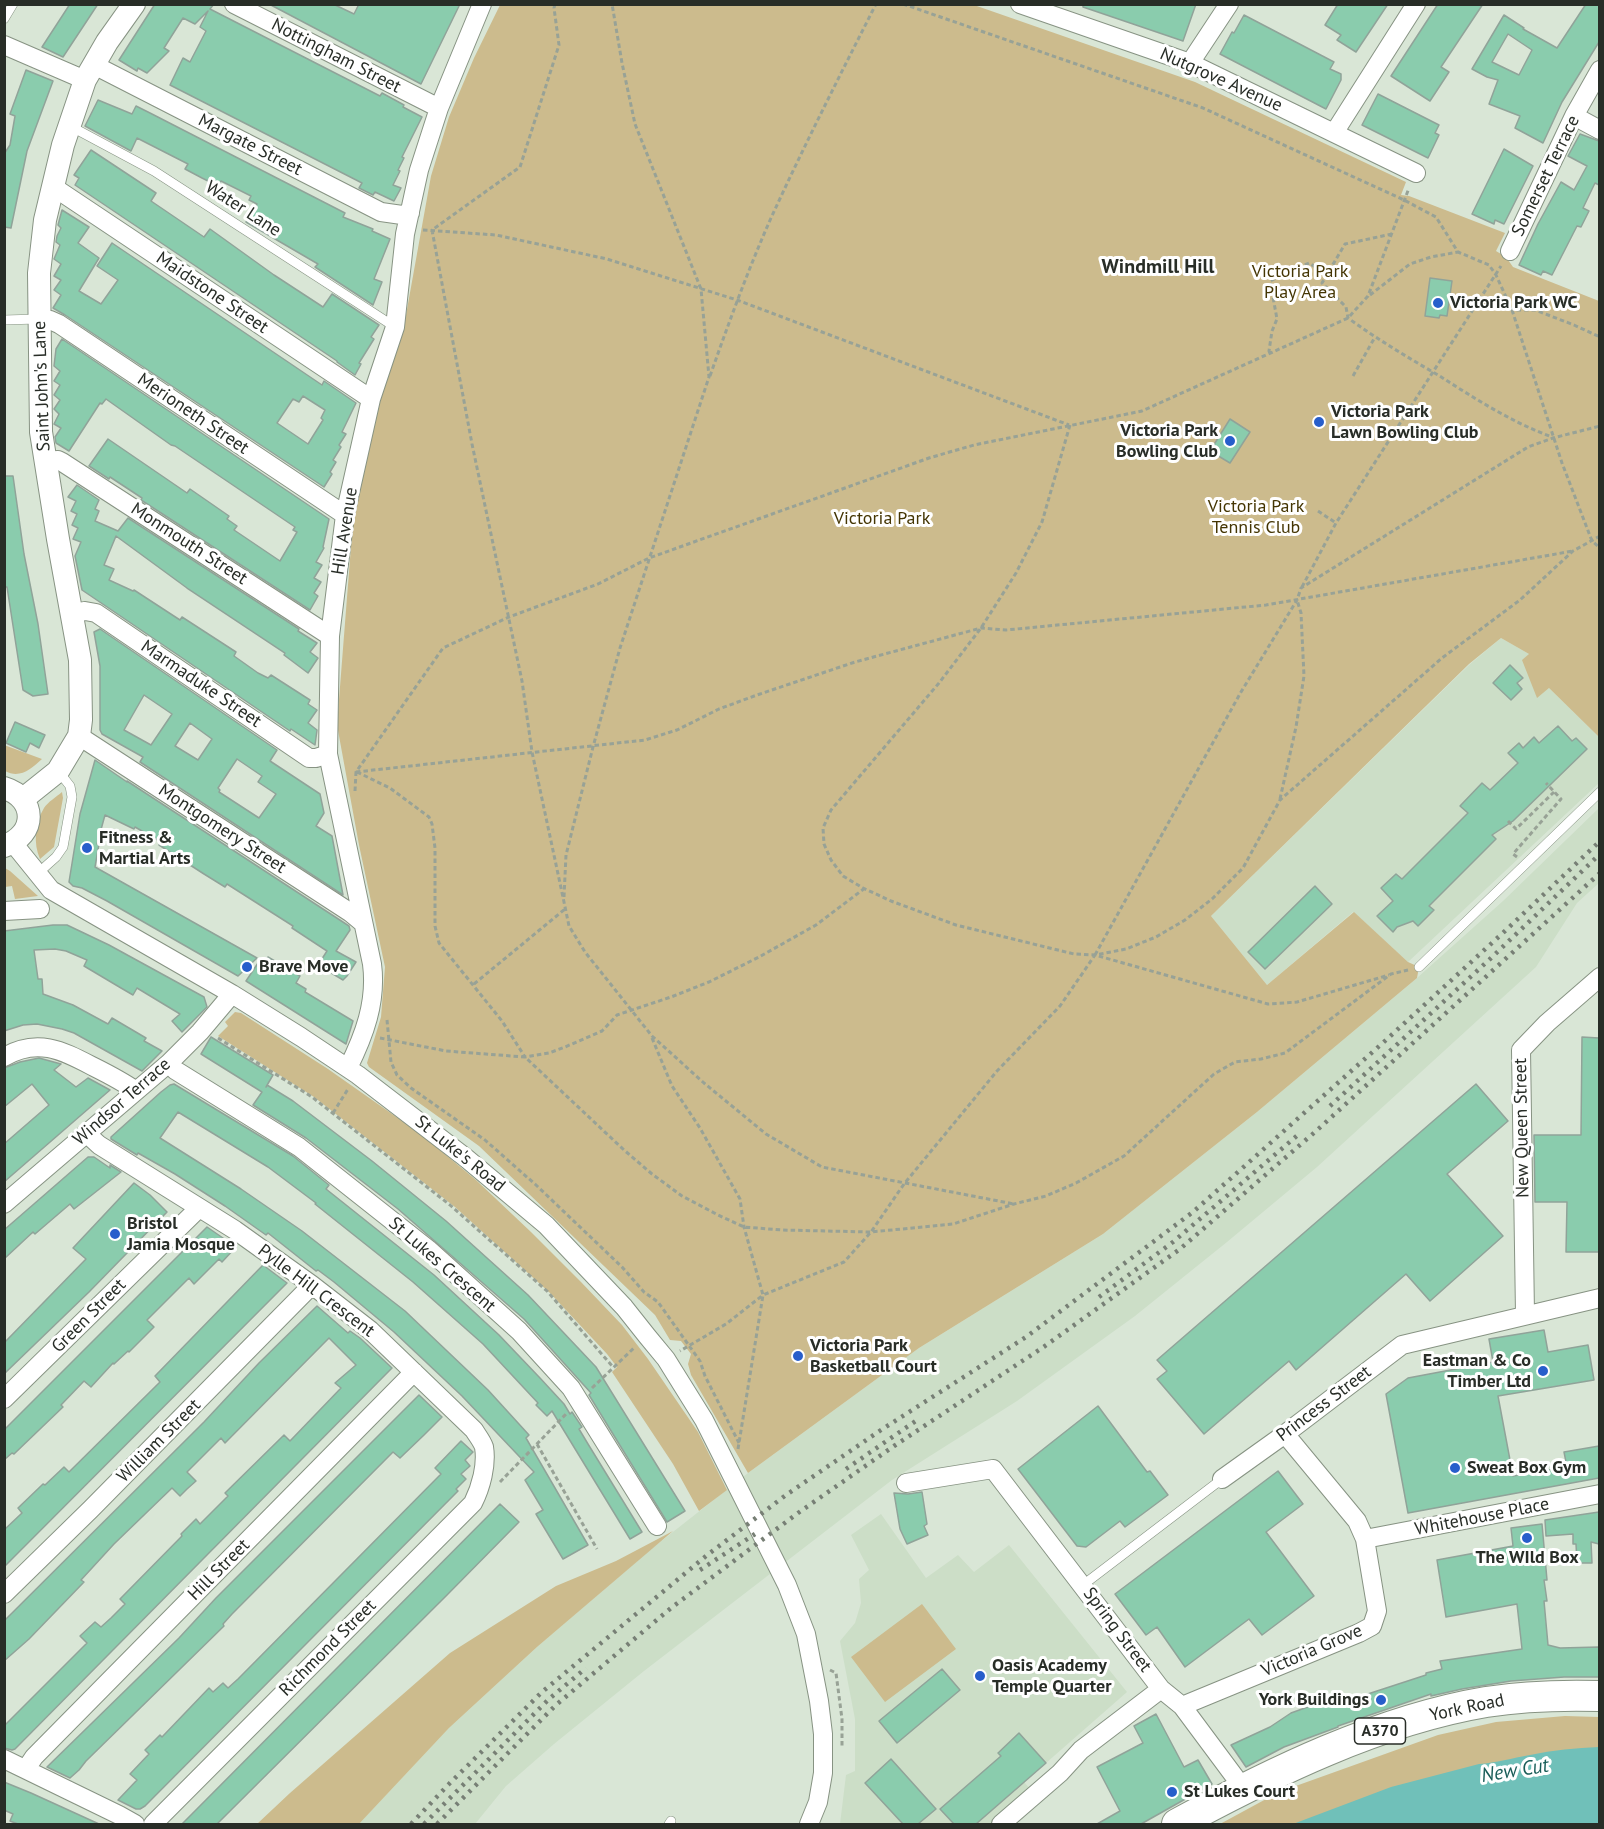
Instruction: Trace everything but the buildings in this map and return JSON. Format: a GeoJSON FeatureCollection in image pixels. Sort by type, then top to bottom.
{"type":"FeatureCollection","features":[{"type":"Feature","properties":{"kind":"highway","name":"York Road"},"geometry":{"type":"LineString","coordinates":[[1177,1824],[1243,1788],[1304,1760],[1436,1712],[1521,1697],[1599,1696]]}},
{"type":"Feature","properties":{"kind":"street","name":"Saint John's Lane"},"geometry":{"type":"LineString","coordinates":[[14,794],[58,771],[79,736],[81,720],[80,660],[41,432],[39,319],[41,256],[45,220],[69,126],[89,73],[134,4]]}},
{"type":"Feature","properties":{"kind":"street","name":"Nottingham Street"},"geometry":{"type":"LineString","coordinates":[[234,4],[439,108]]}},
{"type":"Feature","properties":{"kind":"street","name":"Hill Avenue"},"geometry":{"type":"LineString","coordinates":[[349,1077],[370,1012],[373,981],[372,964],[328,754],[330,636],[345,515],[371,399],[394,327],[405,234],[419,170],[439,108],[482,4]]}},
{"type":"Feature","properties":{"kind":"street","name":"Nutgrove Avenue"},"geometry":{"type":"LineString","coordinates":[[1020,4],[1040,8],[1190,63],[1416,173]]}},
{"type":"Feature","properties":{"kind":"street"},"geometry":{"type":"LineString","coordinates":[[1190,63],[1229,4]]}},
{"type":"Feature","properties":{"kind":"street"},"geometry":{"type":"LineString","coordinates":[[1334,133],[1416,4]]}},
{"type":"Feature","properties":{"kind":"street","name":"Margate Street"},"geometry":{"type":"LineString","coordinates":[[4,45],[89,73],[381,212],[402,215],[410,213]]}},
{"type":"Feature","properties":{"kind":"street","name":"Somerset Terrace"},"geometry":{"type":"LineString","coordinates":[[1510,251],[1574,116],[1599,70]]}},
{"type":"Feature","properties":{"kind":"street"},"geometry":{"type":"LineString","coordinates":[[1574,116],[1599,130]]}},
{"type":"Feature","properties":{"kind":"street","name":"Maidstone Street"},"geometry":{"type":"LineString","coordinates":[[52,186],[371,399]]}},
{"type":"Feature","properties":{"kind":"street","name":"Merioneth Street"},"geometry":{"type":"LineString","coordinates":[[39,319],[59,324],[345,515]]}},
{"type":"Feature","properties":{"kind":"street","name":"Monmouth Street"},"geometry":{"type":"LineString","coordinates":[[45,461],[62,462],[330,636]]}},
{"type":"Feature","properties":{"kind":"street","name":"Marmaduke Street"},"geometry":{"type":"LineString","coordinates":[[73,614],[85,611],[96,613],[309,758],[328,754]]}},
{"type":"Feature","properties":{"kind":"street","name":"Montgomery Street"},"geometry":{"type":"LineString","coordinates":[[79,736],[363,923]]}},
{"type":"Feature","properties":{"kind":"street"},"geometry":{"type":"LineString","coordinates":[[9,844],[25,831],[29,821],[28,808],[14,794]]}},
{"type":"Feature","properties":{"kind":"street","name":"St Luke's Road"},"geometry":{"type":"LineString","coordinates":[[9,844],[51,890],[232,994],[466,1158],[546,1225],[624,1307],[666,1359],[704,1420],[787,1585],[806,1634],[822,1723],[823,1773],[818,1802],[809,1824]]}},
{"type":"Feature","properties":{"kind":"street"},"geometry":{"type":"LineString","coordinates":[[4,911],[40,909]]}},
{"type":"Feature","properties":{"kind":"street","name":"New Queen Street"},"geometry":{"type":"LineString","coordinates":[[1525,1314],[1521,1050],[1547,1023],[1599,977]]}},
{"type":"Feature","properties":{"kind":"street","name":"Windsor Terrace"},"geometry":{"type":"LineString","coordinates":[[4,1204],[169,1063],[232,994]]}},
{"type":"Feature","properties":{"kind":"street"},"geometry":{"type":"LineString","coordinates":[[4,1057],[14,1051],[29,1047],[61,1050],[136,1091]]}},
{"type":"Feature","properties":{"kind":"street","name":"St Lukes Crescent"},"geometry":{"type":"LineString","coordinates":[[169,1063],[175,1070],[299,1148],[428,1249],[519,1331],[571,1388],[657,1526]]}},
{"type":"Feature","properties":{"kind":"street","name":"Pylle Hill Crescent"},"geometry":{"type":"LineString","coordinates":[[86,1133],[99,1145],[235,1230],[370,1330],[474,1430],[483,1445],[484,1461]]}},
{"type":"Feature","properties":{"kind":"street","name":"Green Street"},"geometry":{"type":"LineString","coordinates":[[4,1399],[199,1208]]}},
{"type":"Feature","properties":{"kind":"street","name":"William Street"},"geometry":{"type":"LineString","coordinates":[[4,1594],[312,1286]]}},
{"type":"Feature","properties":{"kind":"street","name":"Princess Street"},"geometry":{"type":"LineString","coordinates":[[1222,1479],[1402,1345],[1599,1298]]}},
{"type":"Feature","properties":{"kind":"street","name":"Hill Street"},"geometry":{"type":"LineString","coordinates":[[26,1769],[42,1748],[414,1372]]}},
{"type":"Feature","properties":{"kind":"street","name":"Victoria Grove"},"geometry":{"type":"LineString","coordinates":[[1182,1706],[1372,1626],[1377,1611],[1365,1539],[1357,1521],[1285,1434]]}},
{"type":"Feature","properties":{"kind":"street","name":"Richmond Street"},"geometry":{"type":"LineString","coordinates":[[153,1824],[473,1503],[478,1493],[484,1461]]}},
{"type":"Feature","properties":{"kind":"street","name":"Spring Street"},"geometry":{"type":"LineString","coordinates":[[906,1483],[993,1469],[1161,1689],[1182,1706],[1243,1788]]}},
{"type":"Feature","properties":{"kind":"street","name":"Whitehouse Place"},"geometry":{"type":"LineString","coordinates":[[1365,1539],[1599,1494]]}},
{"type":"Feature","properties":{"kind":"street"},"geometry":{"type":"LineString","coordinates":[[1001,1824],[1060,1773],[1081,1750],[1161,1689]]}},
{"type":"Feature","properties":{"kind":"street"},"geometry":{"type":"LineString","coordinates":[[4,1759],[135,1824]]}},
{"type":"Feature","properties":{"kind":"lane"},"geometry":{"type":"LineString","coordinates":[[4,19],[13,4]]}},
{"type":"Feature","properties":{"kind":"lane","name":"Water Lane"},"geometry":{"type":"LineString","coordinates":[[69,126],[154,171],[394,327]]}},
{"type":"Feature","properties":{"kind":"lane"},"geometry":{"type":"LineString","coordinates":[[4,320],[39,319]]}},
{"type":"Feature","properties":{"kind":"lane"},"geometry":{"type":"LineString","coordinates":[[37,874],[56,858],[63,847],[72,797],[70,786],[58,771]]}},
{"type":"Feature","properties":{"kind":"lane"},"geometry":{"type":"LineString","coordinates":[[1419,967],[1599,792]]}},
{"type":"Feature","properties":{"kind":"lane","name":"Princess Street"},"geometry":{"type":"LineString","coordinates":[[1083,1585],[1222,1479]]}},
{"type":"Feature","properties":{"kind":"path"},"geometry":{"type":"LineString","coordinates":[[432,230],[520,167],[559,45],[555,4]]}},
{"type":"Feature","properties":{"kind":"path"},"geometry":{"type":"LineString","coordinates":[[612,4],[635,124],[701,289],[709,377]]}},
{"type":"Feature","properties":{"kind":"path"},"geometry":{"type":"LineString","coordinates":[[564,902],[566,855],[620,648],[709,377],[737,300],[772,217],[810,135],[876,4]]}},
{"type":"Feature","properties":{"kind":"path"},"geometry":{"type":"LineString","coordinates":[[903,4],[1203,108],[1404,200],[1436,217],[1458,252]]}},
{"type":"Feature","properties":{"kind":"path"},"geometry":{"type":"LineString","coordinates":[[1368,296],[1416,173]]}},
{"type":"Feature","properties":{"kind":"path"},"geometry":{"type":"LineString","coordinates":[[405,234],[421,229],[496,235],[607,259],[737,300],[1070,425]]}},
{"type":"Feature","properties":{"kind":"path"},"geometry":{"type":"LineString","coordinates":[[432,230],[472,444],[522,681],[532,752],[569,926],[585,952],[652,1036],[766,1134],[822,1167],[1014,1204]]}},
{"type":"Feature","properties":{"kind":"path"},"geometry":{"type":"LineString","coordinates":[[1392,234],[1345,244],[1322,283],[1346,307],[1348,318],[1433,373],[1530,429],[1553,438]]}},
{"type":"Feature","properties":{"kind":"path"},"geometry":{"type":"LineString","coordinates":[[356,772],[443,648],[509,617],[598,584],[649,558],[929,458],[974,444],[1142,411],[1348,318],[1368,296],[1410,264],[1431,256],[1458,252],[1489,265],[1496,275],[1512,310],[1553,438],[1592,541],[1599,548]]}},
{"type":"Feature","properties":{"kind":"path"},"geometry":{"type":"LineString","coordinates":[[1270,353],[1272,331],[1277,319],[1270,281],[1310,263],[1327,274]]}},
{"type":"Feature","properties":{"kind":"path"},"geometry":{"type":"LineString","coordinates":[[666,1359],[726,1324],[763,1294],[844,1262],[871,1232],[904,1184],[997,1071],[1060,1006],[1095,955],[1241,692],[1297,600],[1301,588],[1336,524],[1496,275]]}},
{"type":"Feature","properties":{"kind":"path"},"geometry":{"type":"LineString","coordinates":[[1512,310],[1535,310],[1599,337]]}},
{"type":"Feature","properties":{"kind":"path"},"geometry":{"type":"LineString","coordinates":[[1353,376],[1375,337]]}},
{"type":"Feature","properties":{"kind":"path"},"geometry":{"type":"LineString","coordinates":[[1070,425],[1042,522],[1016,573],[981,628],[932,691],[831,810],[823,828],[824,844],[831,860],[843,876],[865,888],[891,901],[956,925],[1074,954],[1095,955],[1268,1004],[1297,1002],[1419,967]]}},
{"type":"Feature","properties":{"kind":"path"},"geometry":{"type":"LineString","coordinates":[[1301,588],[1528,447],[1599,426]]}},
{"type":"Feature","properties":{"kind":"path"},"geometry":{"type":"LineString","coordinates":[[1318,511],[1336,524]]}},
{"type":"Feature","properties":{"kind":"path"},"geometry":{"type":"LineString","coordinates":[[1280,800],[1442,658],[1520,600],[1573,551],[1599,536]]}},
{"type":"Feature","properties":{"kind":"path"},"geometry":{"type":"LineString","coordinates":[[333,777],[356,772],[645,740],[677,730],[719,709],[757,694],[855,662],[981,628],[1006,630],[1254,606],[1573,551]]}},
{"type":"Feature","properties":{"kind":"path"},"geometry":{"type":"LineString","coordinates":[[1095,955],[1126,949],[1156,937],[1185,920],[1212,899],[1244,868],[1280,800],[1296,728],[1304,676],[1301,613],[1297,600]]}},
{"type":"Feature","properties":{"kind":"path"},"geometry":{"type":"LineString","coordinates":[[356,772],[390,788],[429,817],[435,848],[435,926],[439,943],[502,1021],[525,1057],[652,1174],[682,1196],[744,1227],[871,1232],[953,1224],[1046,1196],[1076,1183],[1124,1156],[1215,1074],[1235,1062],[1285,1053],[1391,974]]}},
{"type":"Feature","properties":{"kind":"path"},"geometry":{"type":"LineString","coordinates":[[1513,854],[1562,800],[1545,783]]}},
{"type":"Feature","properties":{"kind":"path"},"geometry":{"type":"LineString","coordinates":[[1508,820],[1516,829],[1554,792]]}},
{"type":"Feature","properties":{"kind":"path"},"geometry":{"type":"LineString","coordinates":[[364,1036],[446,1051],[525,1057],[549,1053],[602,1030],[617,1015],[709,982],[759,957],[816,925],[865,888]]}},
{"type":"Feature","properties":{"kind":"path"},"geometry":{"type":"LineString","coordinates":[[474,985],[565,909]]}},
{"type":"Feature","properties":{"kind":"path"},"geometry":{"type":"LineString","coordinates":[[203,1028],[312,1097],[450,1205],[547,1291],[613,1367]]}},
{"type":"Feature","properties":{"kind":"path"},"geometry":{"type":"LineString","coordinates":[[652,1036],[672,1086],[700,1128],[740,1199],[744,1227],[763,1294],[737,1454]]}},
{"type":"Feature","properties":{"kind":"path"},"geometry":{"type":"LineString","coordinates":[[333,1113],[349,1077]]}},
{"type":"Feature","properties":{"kind":"path"},"geometry":{"type":"LineString","coordinates":[[586,1394],[637,1344]]}},
{"type":"Feature","properties":{"kind":"path"},"geometry":{"type":"LineString","coordinates":[[478,1493],[492,1491],[572,1407]]}},
{"type":"Feature","properties":{"kind":"path"},"geometry":{"type":"LineString","coordinates":[[537,1444],[597,1549]]}},
{"type":"Feature","properties":{"kind":"shaded area"},"geometry":{"type":"Polygon","coordinates":[[[1501,638],[1529,654],[1537,697],[1549,688],[1599,737],[1599,783],[1408,962],[1353,912],[1267,985],[1211,916],[1469,665],[1501,638]]]}},
{"type":"Feature","properties":{"kind":"shaded area"},"geometry":{"type":"Polygon","coordinates":[[[1599,808],[1599,883],[1577,903],[1536,967],[1317,1167],[1227,1242],[1135,1316],[1017,1401],[892,1480],[644,1671],[506,1786],[475,1824],[359,1824],[449,1728],[537,1647],[650,1550],[748,1473],[919,1348],[1103,1234],[1257,1112],[1417,978],[1503,901],[1599,808]]]}},
{"type":"Feature","properties":{"kind":"shaded area","name":"Oasis Academy Temple Quarter"},"geometry":{"type":"Polygon","coordinates":[[[881,1514],[926,1578],[958,1555],[974,1572],[1009,1545],[1127,1692],[1046,1763],[1019,1733],[998,1752],[1031,1790],[991,1824],[840,1824],[846,1775],[855,1771],[855,1719],[840,1641],[855,1623],[861,1603],[859,1579],[869,1570],[851,1535],[881,1514]]]}},
{"type":"Feature","properties":{"kind":"green space","name":"Victoria Park"},"geometry":{"type":"Polygon","coordinates":[[[500,5],[974,5],[1195,82],[1406,182],[1401,195],[1409,196],[1505,233],[1496,251],[1506,257],[1513,267],[1599,301],[1599,737],[1549,688],[1537,698],[1522,660],[1529,654],[1501,638],[1469,664],[1211,916],[1267,985],[1354,912],[1408,962],[1419,967],[1417,978],[1257,1112],[1103,1234],[919,1348],[748,1473],[691,1375],[688,1364],[691,1354],[681,1341],[670,1340],[655,1315],[479,1146],[369,1067],[367,1063],[381,1017],[385,967],[337,725],[353,521],[379,401],[404,326],[431,176],[449,117],[500,5]]]}},
{"type":"Feature","properties":{"kind":"green space"},"geometry":{"type":"Polygon","coordinates":[[[4,745],[42,759],[25,772],[10,773],[5,771],[4,745]]]}},
{"type":"Feature","properties":{"kind":"green space"},"geometry":{"type":"Polygon","coordinates":[[[62,792],[63,798],[54,847],[40,859],[36,840],[39,820],[46,806],[62,792]]]}},
{"type":"Feature","properties":{"kind":"green space"},"geometry":{"type":"Polygon","coordinates":[[[5,868],[38,896],[15,899],[12,886],[5,887],[5,868]]]}},
{"type":"Feature","properties":{"kind":"green space"},"geometry":{"type":"Polygon","coordinates":[[[235,1012],[241,1013],[328,1069],[422,1135],[476,1180],[531,1232],[622,1325],[648,1359],[698,1432],[727,1490],[699,1511],[673,1464],[612,1372],[617,1367],[607,1354],[550,1293],[455,1207],[314,1097],[218,1036],[228,1026],[225,1022],[235,1012]]]}},
{"type":"Feature","properties":{"kind":"green space"},"geometry":{"type":"Polygon","coordinates":[[[673,1531],[537,1647],[449,1728],[359,1824],[257,1824],[450,1653],[556,1586],[616,1561],[673,1531]]]}},
{"type":"Feature","properties":{"kind":"green space"},"geometry":{"type":"Polygon","coordinates":[[[922,1604],[956,1649],[885,1702],[851,1657],[922,1604]]]}},
{"type":"Feature","properties":{"kind":"green space"},"geometry":{"type":"Polygon","coordinates":[[[1565,1716],[1599,1717],[1599,1755],[1370,1824],[1220,1824],[1279,1792],[1438,1735],[1496,1722],[1565,1716]]]}},
{"type":"Feature","properties":{"kind":"water","name":"New Cut"},"geometry":{"type":"Polygon","coordinates":[[[1599,1747],[1599,1824],[1293,1824],[1391,1787],[1479,1764],[1539,1753],[1599,1747]]]}},
{"type":"Feature","properties":{"kind":"railway"},"geometry":{"type":"LineString","coordinates":[[411,1824],[542,1692],[706,1556],[786,1495],[881,1430],[1026,1337],[1193,1212],[1386,1040],[1600,841]]}},
{"type":"Feature","properties":{"kind":"railway"},"geometry":{"type":"LineString","coordinates":[[1330,1106],[1600,854]]}},
{"type":"Feature","properties":{"kind":"railway"},"geometry":{"type":"LineString","coordinates":[[437,1824],[556,1705],[671,1608],[798,1513],[1045,1346],[1180,1249],[1315,1132],[1600,873]]}},
{"type":"Feature","properties":{"kind":"railway"},"geometry":{"type":"LineString","coordinates":[[1099,1297],[1173,1242],[1299,1134]]}},
{"type":"Feature","properties":{"kind":"railway"},"geometry":{"type":"LineString","coordinates":[[846,1469],[920,1418]]}},
{"type":"Feature","properties":{"kind":"railway"},"geometry":{"type":"LineString","coordinates":[[700,1570],[755,1534]]}},
{"type":"Feature","properties":{"kind":"railway"},"geometry":{"type":"LineString","coordinates":[[424,1824],[549,1699],[586,1668]]}},
{"type":"Feature","properties":{"kind":"place","name":"Victoria Park WC"},"geometry":{"type":"Point","coordinates":[1438,303]}},
{"type":"Feature","properties":{"kind":"place","name":"Victoria Park Lawn Bowling Club"},"geometry":{"type":"Point","coordinates":[1319,422]}},
{"type":"Feature","properties":{"kind":"place","name":"Victoria Park Bowling Club"},"geometry":{"type":"Point","coordinates":[1230,441]}},
{"type":"Feature","properties":{"kind":"place","name":"Fitness & Martial Arts"},"geometry":{"type":"Point","coordinates":[87,848]}},
{"type":"Feature","properties":{"kind":"place","name":"Brave Move"},"geometry":{"type":"Point","coordinates":[247,967]}},
{"type":"Feature","properties":{"kind":"place","name":"Bristol Jamia Mosque"},"geometry":{"type":"Point","coordinates":[115,1234]}},
{"type":"Feature","properties":{"kind":"place","name":"Victoria Park Basketball Court"},"geometry":{"type":"Point","coordinates":[798,1356]}},
{"type":"Feature","properties":{"kind":"place","name":"Eastman & Co Timber Ltd"},"geometry":{"type":"Point","coordinates":[1543,1371]}},
{"type":"Feature","properties":{"kind":"place","name":"Sweat Box Gym"},"geometry":{"type":"Point","coordinates":[1455,1468]}},
{"type":"Feature","properties":{"kind":"place","name":"The WIld Box"},"geometry":{"type":"Point","coordinates":[1527,1538]}},
{"type":"Feature","properties":{"kind":"place","name":"Oasis Academy Temple Quarter"},"geometry":{"type":"Point","coordinates":[980,1676]}},
{"type":"Feature","properties":{"kind":"place","name":"York Buildings"},"geometry":{"type":"Point","coordinates":[1381,1700]}},
{"type":"Feature","properties":{"kind":"place","name":"St Lukes Court"},"geometry":{"type":"Point","coordinates":[1172,1792]}},
{"type":"Feature","properties":{"kind":"district","name":"Windmill Hill"},"geometry":{"type":"Point","coordinates":[1158,267]}},
{"type":"Feature","properties":{"kind":"park label","name":"Victoria Park Play Area"},"geometry":{"type":"Point","coordinates":[1300,282]}},
{"type":"Feature","properties":{"kind":"park label","name":"Victoria Park Tennis Club"},"geometry":{"type":"Point","coordinates":[1256,517]}}]}
